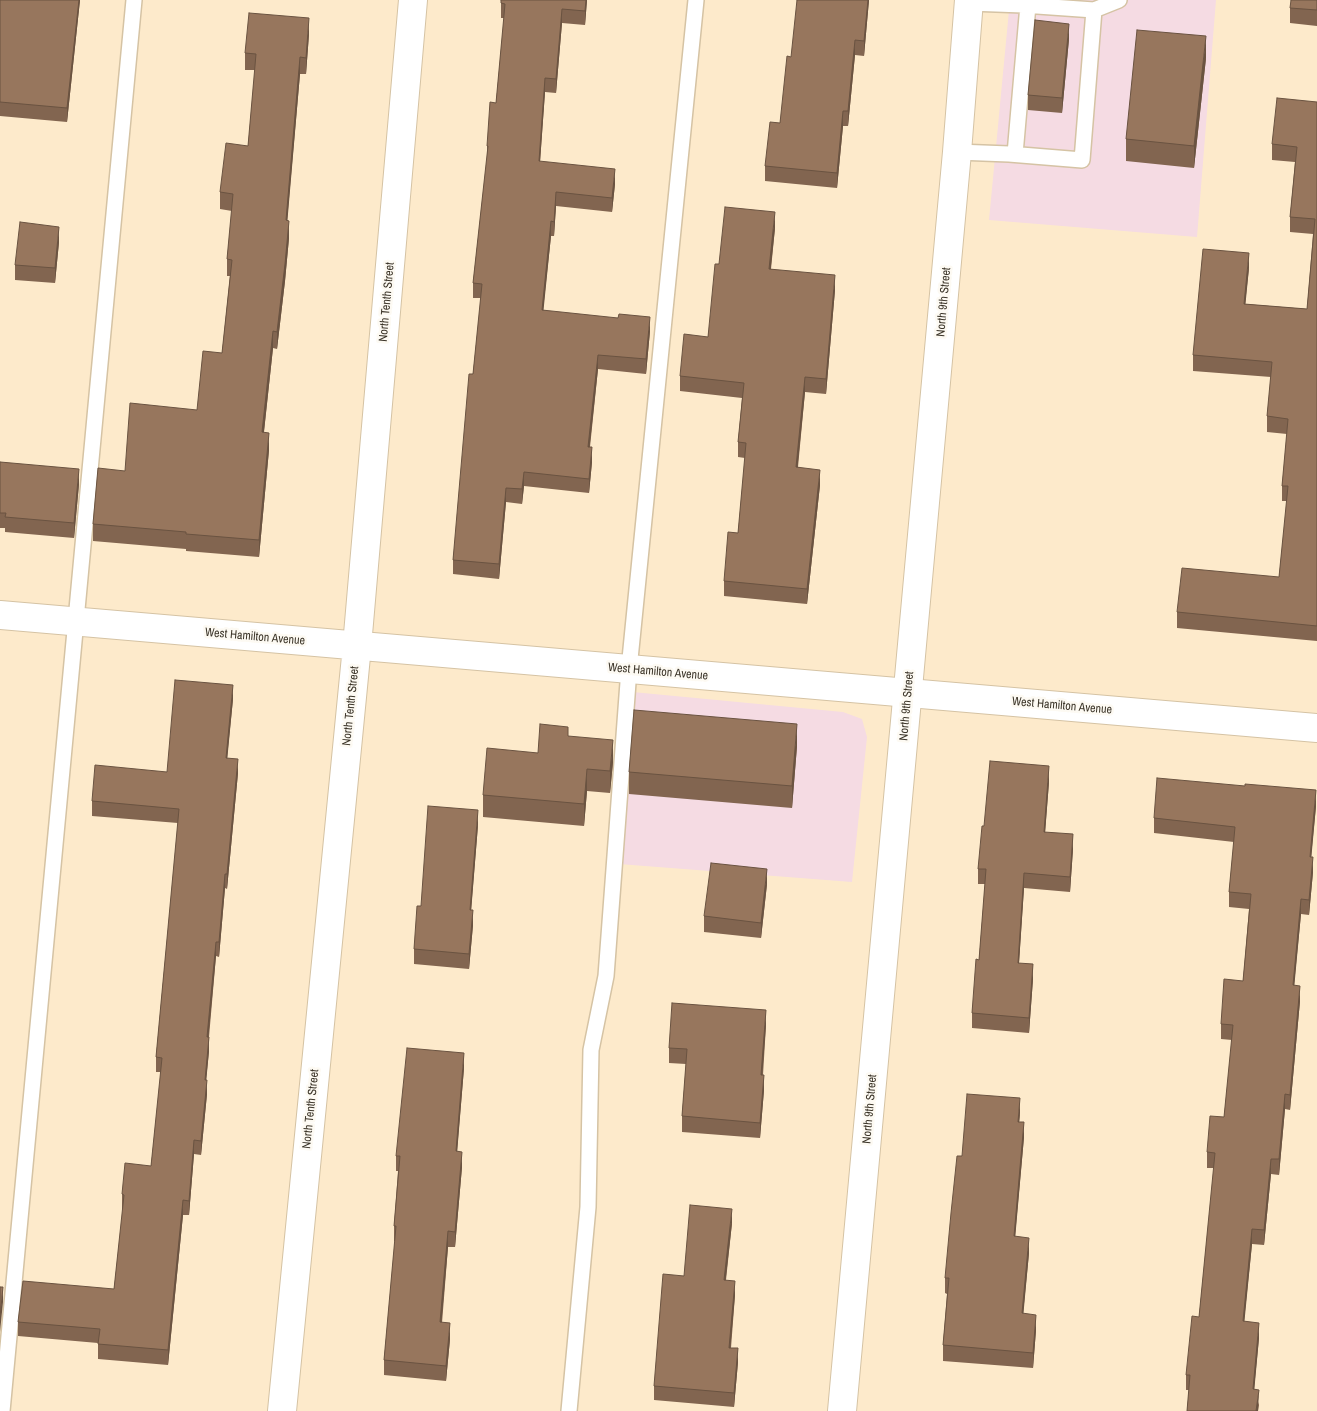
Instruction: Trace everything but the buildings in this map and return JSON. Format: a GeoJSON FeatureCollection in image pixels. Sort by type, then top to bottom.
{"type":"FeatureCollection","features":[{"type":"Feature","properties":{"kind":"street","name":"North Tenth Street"},"geometry":{"type":"LineString","coordinates":[[282,1411],[357,646],[413,0]]}},
{"type":"Feature","properties":{"kind":"street","name":"North 9th Street"},"geometry":{"type":"LineString","coordinates":[[842,1411],[957,152],[969,2]]}},
{"type":"Feature","properties":{"kind":"street","name":"West Hamilton Avenue"},"geometry":{"type":"LineString","coordinates":[[0,615],[1317,728]]}},
{"type":"Feature","properties":{"kind":"lane"},"geometry":{"type":"LineString","coordinates":[[2,1411],[134,0]]}},
{"type":"Feature","properties":{"kind":"lane"},"geometry":{"type":"LineString","coordinates":[[569,1411],[588,1207],[590,1050],[606,976],[629,669],[696,0]]}},
{"type":"Feature","properties":{"kind":"lane"},"geometry":{"type":"LineString","coordinates":[[969,2],[1028,5],[1073,4],[1094,10],[1119,0]]}},
{"type":"Feature","properties":{"kind":"lane"},"geometry":{"type":"LineString","coordinates":[[1016,154],[1028,5]]}},
{"type":"Feature","properties":{"kind":"lane"},"geometry":{"type":"LineString","coordinates":[[957,152],[1016,154],[1082,160],[1094,10]]}},
{"type":"Feature","properties":{"kind":"shaded area"},"geometry":{"type":"Polygon","coordinates":[[[1010,0],[1216,0],[1197,237],[989,220],[1010,0]]]}},
{"type":"Feature","properties":{"kind":"shaded area"},"geometry":{"type":"Polygon","coordinates":[[[622,691],[843,712],[862,719],[867,737],[852,882],[606,863],[622,691]]]}}]}
